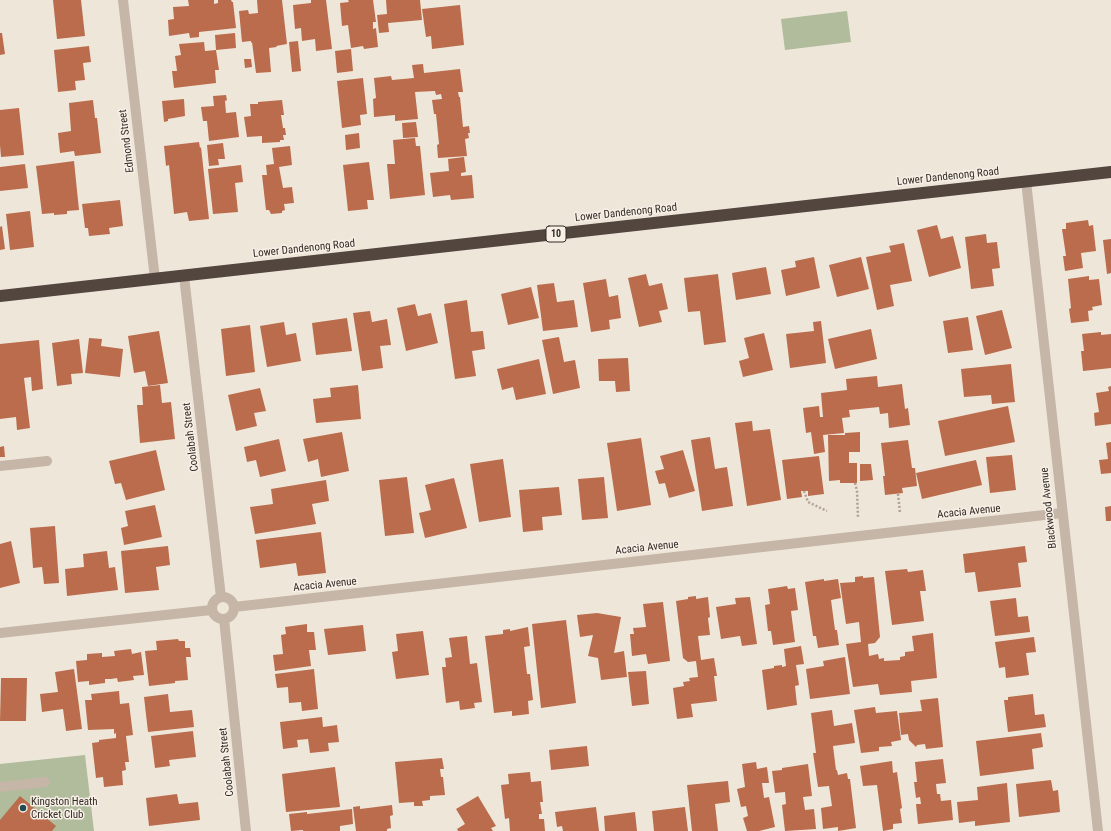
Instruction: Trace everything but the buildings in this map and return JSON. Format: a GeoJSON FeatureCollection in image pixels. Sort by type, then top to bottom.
{"type":"FeatureCollection","features":[{"type":"Feature","properties":{"kind":"highway","name":"Lower Dandenong Road"},"geometry":{"type":"LineString","coordinates":[[0,296],[1111,172]]}},
{"type":"Feature","properties":{"kind":"street","name":"Edmond Street"},"geometry":{"type":"LineString","coordinates":[[123,0],[155,279]]}},
{"type":"Feature","properties":{"kind":"street","name":"Blackwood Avenue"},"geometry":{"type":"LineString","coordinates":[[1026,181],[1098,831]]}},
{"type":"Feature","properties":{"kind":"street","name":"Coolabah Street"},"geometry":{"type":"LineString","coordinates":[[184,276],[221,597]]}},
{"type":"Feature","properties":{"kind":"street"},"geometry":{"type":"LineString","coordinates":[[0,466],[47,460]]}},
{"type":"Feature","properties":{"kind":"street","name":"Acacia Avenue"},"geometry":{"type":"LineString","coordinates":[[234,607],[1062,513]]}},
{"type":"Feature","properties":{"kind":"street"},"geometry":{"type":"LineString","coordinates":[[221,597],[228,598],[234,607],[232,614],[227,619],[217,618],[211,610],[212,603],[217,598],[221,597]]}},
{"type":"Feature","properties":{"kind":"street"},"geometry":{"type":"LineString","coordinates":[[0,633],[211,610]]}},
{"type":"Feature","properties":{"kind":"street","name":"Coolabah Street"},"geometry":{"type":"LineString","coordinates":[[224,619],[246,831]]}},
{"type":"Feature","properties":{"kind":"street"},"geometry":{"type":"LineString","coordinates":[[0,787],[46,782]]}},
{"type":"Feature","properties":{"kind":"path"},"geometry":{"type":"LineString","coordinates":[[855,483],[857,491],[858,518]]}},
{"type":"Feature","properties":{"kind":"path"},"geometry":{"type":"LineString","coordinates":[[804,491],[808,502],[827,511]]}},
{"type":"Feature","properties":{"kind":"path"},"geometry":{"type":"LineString","coordinates":[[898,494],[900,513]]}},
{"type":"Feature","properties":{"kind":"green space"},"geometry":{"type":"Polygon","coordinates":[[[847,11],[851,42],[785,50],[781,19],[847,11]]]}},
{"type":"Feature","properties":{"kind":"green space"},"geometry":{"type":"Polygon","coordinates":[[[85,755],[94,831],[0,831],[0,764],[85,755]]]}},
{"type":"Feature","properties":{"kind":"place","name":"Kingston Heath Cricket Club"},"geometry":{"type":"Point","coordinates":[23,808]}}]}
